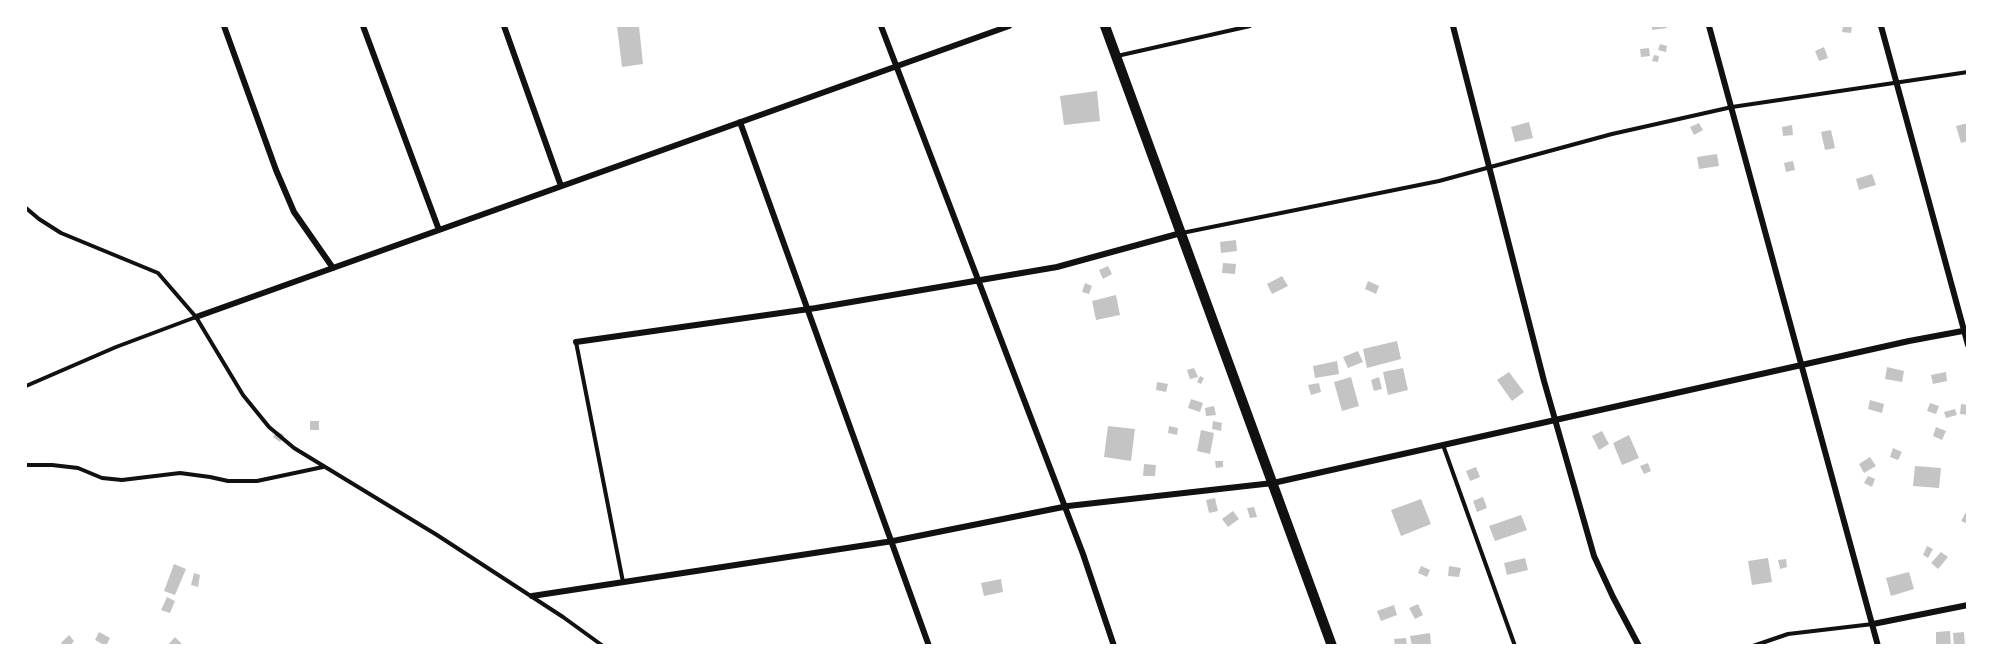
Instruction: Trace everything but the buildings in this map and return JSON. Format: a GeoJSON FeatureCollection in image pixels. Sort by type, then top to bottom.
{"type":"FeatureCollection","features":[{"type":"Feature","properties":{"kind":"street"},"geometry":{"type":"LineString","coordinates":[[225,26],[264,137],[294,212],[333,268]]}},
{"type":"Feature","properties":{"kind":"street"},"geometry":{"type":"LineString","coordinates":[[363,26],[439,230]]}},
{"type":"Feature","properties":{"kind":"street"},"geometry":{"type":"LineString","coordinates":[[504,26],[561,186]]}},
{"type":"Feature","properties":{"kind":"street"},"geometry":{"type":"LineString","coordinates":[[881,26],[1065,507],[1114,645]]}},
{"type":"Feature","properties":{"kind":"street"},"geometry":{"type":"LineString","coordinates":[[196,317],[1009,26]]}},
{"type":"Feature","properties":{"kind":"street"},"geometry":{"type":"LineString","coordinates":[[1105,26],[1332,645]]}},
{"type":"Feature","properties":{"kind":"street"},"geometry":{"type":"LineString","coordinates":[[1453,26],[1594,556],[1639,645]]}},
{"type":"Feature","properties":{"kind":"street"},"geometry":{"type":"LineString","coordinates":[[1709,26],[1878,645]]}},
{"type":"Feature","properties":{"kind":"street"},"geometry":{"type":"LineString","coordinates":[[1881,26],[1968,345]]}},
{"type":"Feature","properties":{"kind":"street"},"geometry":{"type":"LineString","coordinates":[[740,122],[929,645]]}},
{"type":"Feature","properties":{"kind":"street"},"geometry":{"type":"LineString","coordinates":[[576,342],[808,309],[1057,267],[1181,233]]}},
{"type":"Feature","properties":{"kind":"street"},"geometry":{"type":"LineString","coordinates":[[532,596],[891,541],[1065,507],[1273,483],[1966,331]]}},
{"type":"Feature","properties":{"kind":"street"},"geometry":{"type":"LineString","coordinates":[[1873,624],[1968,605]]}},
{"type":"Feature","properties":{"kind":"lane"},"geometry":{"type":"LineString","coordinates":[[1116,56],[1250,26]]}},
{"type":"Feature","properties":{"kind":"lane"},"geometry":{"type":"LineString","coordinates":[[1181,233],[1438,181],[1612,134],[1732,106],[1968,72]]}},
{"type":"Feature","properties":{"kind":"lane"},"geometry":{"type":"LineString","coordinates":[[26,208],[61,233],[158,273],[196,317],[243,395],[269,427],[294,448],[437,535],[603,645]]}},
{"type":"Feature","properties":{"kind":"lane"},"geometry":{"type":"LineString","coordinates":[[26,386],[196,317]]}},
{"type":"Feature","properties":{"kind":"lane"},"geometry":{"type":"LineString","coordinates":[[576,342],[623,582]]}},
{"type":"Feature","properties":{"kind":"lane"},"geometry":{"type":"LineString","coordinates":[[1443,446],[1515,645]]}},
{"type":"Feature","properties":{"kind":"lane"},"geometry":{"type":"LineString","coordinates":[[26,465],[78,468],[102,478],[122,480],[180,473],[228,481],[257,481],[323,466]]}},
{"type":"Feature","properties":{"kind":"lane"},"geometry":{"type":"LineString","coordinates":[[1753,645],[1788,634],[1873,624]]}}]}
